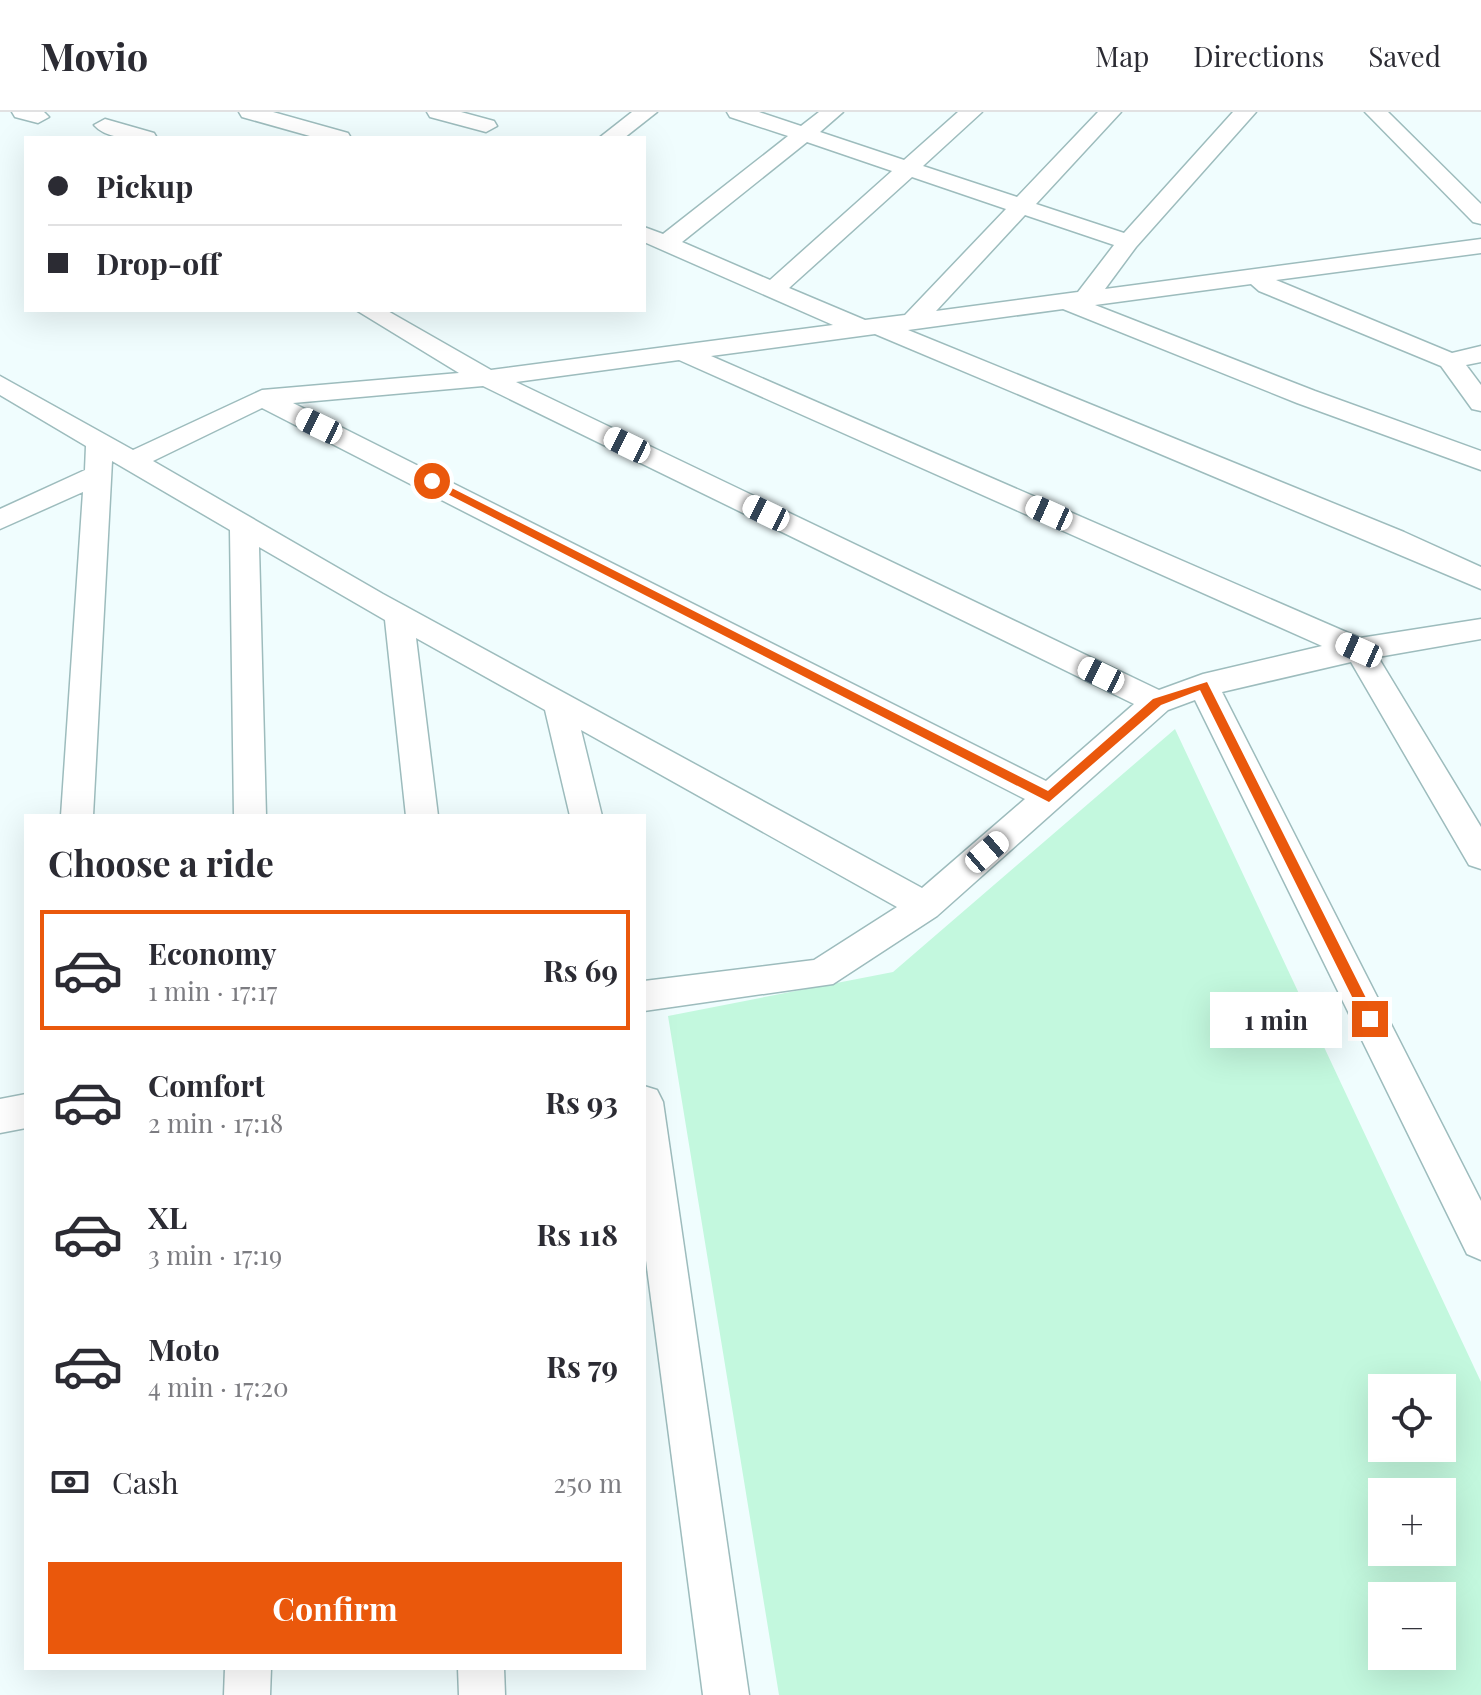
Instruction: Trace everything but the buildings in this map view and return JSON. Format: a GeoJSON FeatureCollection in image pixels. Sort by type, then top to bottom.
{"type":"FeatureCollection","features":[{"type":"Feature","properties":{"kind":"street"},"geometry":{"type":"LineString","coordinates":[[250,112],[333,136]]}},
{"type":"Feature","properties":{"kind":"street"},"geometry":{"type":"LineString","coordinates":[[438,112],[478,132],[505,112]]}},
{"type":"Feature","properties":{"kind":"street"},"geometry":{"type":"LineString","coordinates":[[613,136],[646,112]]}},
{"type":"Feature","properties":{"kind":"street"},"geometry":{"type":"LineString","coordinates":[[738,112],[1128,242]]}},
{"type":"Feature","properties":{"kind":"street"},"geometry":{"type":"LineString","coordinates":[[656,238],[832,112]]}},
{"type":"Feature","properties":{"kind":"street"},"geometry":{"type":"LineString","coordinates":[[774,289],[971,112]]}},
{"type":"Feature","properties":{"kind":"street"},"geometry":{"type":"LineString","coordinates":[[912,322],[1110,112]]}},
{"type":"Feature","properties":{"kind":"street"},"geometry":{"type":"LineString","coordinates":[[1076,300],[1245,112]]}},
{"type":"Feature","properties":{"kind":"street"},"geometry":{"type":"LineString","coordinates":[[1376,112],[1481,217]]}},
{"type":"Feature","properties":{"kind":"street"},"geometry":{"type":"LineString","coordinates":[[105,125],[140,136]]}},
{"type":"Feature","properties":{"kind":"street"},"geometry":{"type":"LineString","coordinates":[[656,238],[774,289],[1394,539],[1481,579]]}},
{"type":"Feature","properties":{"kind":"street"},"geometry":{"type":"LineString","coordinates":[[132,461],[262,398],[487,378],[1481,246]]}},
{"type":"Feature","properties":{"kind":"street"},"geometry":{"type":"LineString","coordinates":[[1256,276],[1268,286],[1450,361],[1481,403]]}},
{"type":"Feature","properties":{"kind":"street"},"geometry":{"type":"LineString","coordinates":[[1076,300],[1306,397],[1481,461]]}},
{"type":"Feature","properties":{"kind":"street"},"geometry":{"type":"LineString","coordinates":[[372,312],[487,378],[1157,702]]}},
{"type":"Feature","properties":{"kind":"street"},"geometry":{"type":"LineString","coordinates":[[680,352],[1359,650],[1481,856]]}},
{"type":"Feature","properties":{"kind":"street"},"geometry":{"type":"LineString","coordinates":[[1450,361],[1481,354]]}},
{"type":"Feature","properties":{"kind":"street"},"geometry":{"type":"LineString","coordinates":[[0,384],[399,616],[925,906]]}},
{"type":"Feature","properties":{"kind":"street"},"geometry":{"type":"LineString","coordinates":[[262,398],[1049,797]]}},
{"type":"Feature","properties":{"kind":"street"},"geometry":{"type":"LineString","coordinates":[[77,814],[100,442]]}},
{"type":"Feature","properties":{"kind":"street"},"geometry":{"type":"LineString","coordinates":[[0,520],[97,475]]}},
{"type":"Feature","properties":{"kind":"street"},"geometry":{"type":"LineString","coordinates":[[244,526],[250,814]]}},
{"type":"Feature","properties":{"kind":"street"},"geometry":{"type":"LineString","coordinates":[[399,616],[422,814]]}},
{"type":"Feature","properties":{"kind":"street"},"geometry":{"type":"LineString","coordinates":[[646,996],[821,974],[925,906],[1157,702],[1203,685],[1359,650],[1481,629]]}},
{"type":"Feature","properties":{"kind":"street"},"geometry":{"type":"LineString","coordinates":[[1203,685],[1481,1241]]}},
{"type":"Feature","properties":{"kind":"street"},"geometry":{"type":"LineString","coordinates":[[559,703],[586,814]]}},
{"type":"Feature","properties":{"kind":"street"},"geometry":{"type":"LineString","coordinates":[[0,1116],[24,1111]]}},
{"type":"Feature","properties":{"kind":"street"},"geometry":{"type":"LineString","coordinates":[[646,1116],[726,1695]]}},
{"type":"Feature","properties":{"kind":"street"},"geometry":{"type":"LineString","coordinates":[[247,1695],[248,1670]]}},
{"type":"Feature","properties":{"kind":"street"},"geometry":{"type":"LineString","coordinates":[[481,1670],[482,1695]]}},
{"type":"Feature","properties":{"kind":"green space"},"geometry":{"type":"Polygon","coordinates":[[[1175,729],[1481,1382],[1481,1695],[779,1695],[668,1016],[893,972],[1175,729]]]}},
{"type":"Feature","properties":{"kind":"route"},"geometry":{"type":"LineString","coordinates":[[432,481],[790,668],[1049,797],[1157,702],[1203,685],[1370,1019]]}}]}
